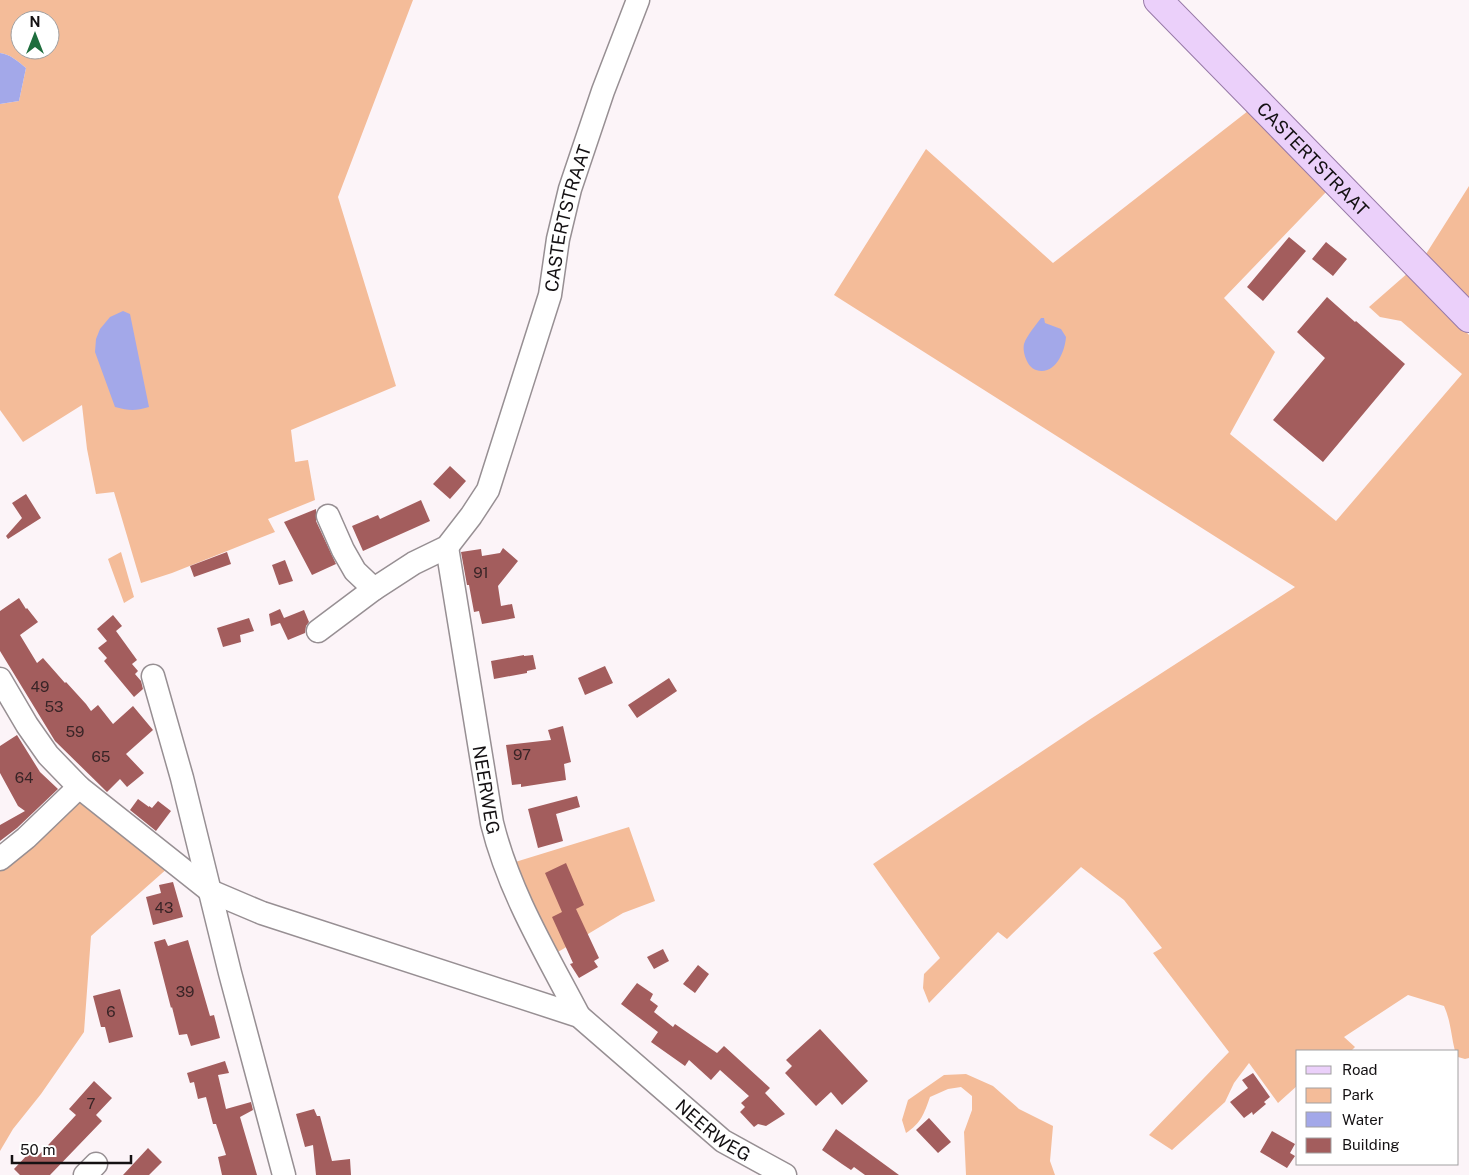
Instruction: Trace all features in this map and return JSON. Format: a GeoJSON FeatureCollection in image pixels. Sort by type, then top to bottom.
{"type":"FeatureCollection","features":[{"type":"Feature","properties":{"kind":"main road","name":"CASTERTSTRAAT"},"geometry":{"type":"LineString","coordinates":[[1158,0],[1469,318]]}},
{"type":"Feature","properties":{"kind":"street","name":"CASTERTSTRAAT"},"geometry":{"type":"LineString","coordinates":[[447,547],[472,516],[488,490],[550,295],[558,239],[570,188],[603,91],[638,0]]}},
{"type":"Feature","properties":{"kind":"street"},"geometry":{"type":"LineString","coordinates":[[328,516],[343,550],[355,571],[374,589]]}},
{"type":"Feature","properties":{"kind":"street"},"geometry":{"type":"LineString","coordinates":[[318,631],[374,589],[414,563],[447,547]]}},
{"type":"Feature","properties":{"kind":"street","name":"NEERWEG"},"geometry":{"type":"LineString","coordinates":[[447,547],[492,823],[499,851],[514,892],[579,1016],[723,1141],[785,1175]]}},
{"type":"Feature","properties":{"kind":"street"},"geometry":{"type":"LineString","coordinates":[[153,676],[182,778],[230,973],[284,1175]]}},
{"type":"Feature","properties":{"kind":"street","name":"NEERWEG"},"geometry":{"type":"LineString","coordinates":[[0,679],[27,725],[48,755],[79,786],[210,891],[262,913],[579,1016]]}},
{"type":"Feature","properties":{"kind":"street"},"geometry":{"type":"LineString","coordinates":[[0,859],[26,838],[79,786]]}},
{"type":"Feature","properties":{"kind":"green space"},"geometry":{"type":"Polygon","coordinates":[[[0,0],[413,0],[338,197],[396,386],[291,430],[295,462],[308,460],[315,500],[268,519],[275,532],[172,573],[141,583],[114,492],[96,494],[87,449],[82,405],[23,442],[0,410],[0,104],[19,101],[26,68],[16,60],[60,60],[60,10],[10,10],[10,57],[0,53],[0,0]]]}},
{"type":"Feature","properties":{"kind":"green space"},"geometry":{"type":"Polygon","coordinates":[[[1248,111],[1326,192],[1224,298],[1275,352],[1230,434],[1336,521],[1462,374],[1401,321],[1380,317],[1369,307],[1409,272],[1469,335],[1469,1058],[1459,1057],[1459,1050],[1455,1050],[1450,1023],[1444,1006],[1408,995],[1344,1037],[1355,1047],[1352,1050],[1296,1050],[1296,1087],[1278,1103],[1249,1063],[1234,1083],[1225,1102],[1172,1150],[1149,1135],[1229,1052],[1153,953],[1162,948],[1124,900],[1081,867],[1007,939],[998,932],[929,1003],[923,988],[924,974],[940,958],[873,864],[1092,718],[1295,587],[834,295],[926,149],[1053,263],[1248,111]]]}},
{"type":"Feature","properties":{"kind":"green space"},"geometry":{"type":"Polygon","coordinates":[[[1469,186],[1469,298],[1426,254],[1469,186]]]}},
{"type":"Feature","properties":{"kind":"green space"},"geometry":{"type":"Polygon","coordinates":[[[121,552],[134,597],[124,603],[108,559],[121,552]]]}},
{"type":"Feature","properties":{"kind":"green space"},"geometry":{"type":"Polygon","coordinates":[[[78,798],[169,867],[91,936],[84,1032],[41,1094],[13,1129],[0,1151],[0,863],[78,798]]]}},
{"type":"Feature","properties":{"kind":"green space"},"geometry":{"type":"Polygon","coordinates":[[[629,827],[655,901],[623,913],[553,955],[512,863],[629,827]]]}},
{"type":"Feature","properties":{"kind":"green space"},"geometry":{"type":"Polygon","coordinates":[[[966,1074],[993,1086],[1019,1109],[1053,1126],[1050,1161],[1055,1175],[966,1175],[964,1132],[972,1110],[972,1096],[961,1087],[948,1089],[930,1097],[921,1118],[906,1133],[902,1120],[908,1100],[944,1075],[966,1074]]]}},
{"type":"Feature","properties":{"kind":"water"},"geometry":{"type":"Polygon","coordinates":[[[0,53],[10,57],[10,60],[16,60],[26,68],[19,101],[0,104],[0,53]]]}},
{"type":"Feature","properties":{"kind":"water"},"geometry":{"type":"Polygon","coordinates":[[[123,311],[130,314],[149,407],[140,409],[129,410],[115,407],[95,352],[96,339],[100,329],[110,317],[123,311]]]}},
{"type":"Feature","properties":{"kind":"water"},"geometry":{"type":"Polygon","coordinates":[[[1041,318],[1044,318],[1045,323],[1061,329],[1066,337],[1064,349],[1058,361],[1054,366],[1043,371],[1036,370],[1030,366],[1024,350],[1027,337],[1041,318]]]}},
{"type":"Feature","properties":{"kind":"building"},"geometry":{"type":"Polygon","coordinates":[[[1289,237],[1306,251],[1263,301],[1247,287],[1289,237]]]}},
{"type":"Feature","properties":{"kind":"building"},"geometry":{"type":"Polygon","coordinates":[[[1326,242],[1347,259],[1333,276],[1312,259],[1326,242]]]}},
{"type":"Feature","properties":{"kind":"building"},"geometry":{"type":"Polygon","coordinates":[[[1327,297],[1405,364],[1323,462],[1273,420],[1325,358],[1297,332],[1327,297]]]}},
{"type":"Feature","properties":{"kind":"building"},"geometry":{"type":"Polygon","coordinates":[[[450,466],[466,481],[450,499],[433,484],[450,466]]]}},
{"type":"Feature","properties":{"kind":"building"},"geometry":{"type":"Polygon","coordinates":[[[26,494],[41,518],[8,539],[6,536],[22,518],[12,503],[26,494]]]}},
{"type":"Feature","properties":{"kind":"building"},"geometry":{"type":"Polygon","coordinates":[[[421,500],[430,521],[363,551],[352,526],[378,515],[380,519],[421,500]]]}},
{"type":"Feature","properties":{"kind":"building"},"geometry":{"type":"Polygon","coordinates":[[[316,509],[316,521],[336,564],[312,575],[284,522],[316,509]]]}},
{"type":"Feature","properties":{"kind":"building"},"geometry":{"type":"Polygon","coordinates":[[[503,548],[518,561],[498,586],[501,606],[512,604],[515,618],[482,624],[479,611],[474,612],[461,552],[481,549],[482,556],[500,553],[503,548]]]}},
{"type":"Feature","properties":{"kind":"building"},"geometry":{"type":"Polygon","coordinates":[[[227,552],[231,564],[194,577],[190,566],[227,552]]]}},
{"type":"Feature","properties":{"kind":"building"},"geometry":{"type":"Polygon","coordinates":[[[285,560],[293,581],[279,585],[272,565],[285,560]]]}},
{"type":"Feature","properties":{"kind":"building"},"geometry":{"type":"Polygon","coordinates":[[[19,598],[38,622],[20,635],[37,663],[43,658],[91,711],[98,705],[113,724],[133,706],[153,730],[126,754],[144,773],[127,787],[120,779],[107,792],[55,741],[0,651],[0,611],[19,598]]]}},
{"type":"Feature","properties":{"kind":"building"},"geometry":{"type":"Polygon","coordinates":[[[280,609],[284,618],[304,610],[309,622],[305,633],[288,640],[280,623],[271,626],[269,614],[280,609]]]}},
{"type":"Feature","properties":{"kind":"building"},"geometry":{"type":"Polygon","coordinates":[[[113,615],[122,626],[116,631],[137,660],[132,664],[138,671],[135,674],[141,681],[143,689],[134,697],[104,661],[107,658],[98,648],[107,641],[97,629],[113,615]]]}},
{"type":"Feature","properties":{"kind":"building"},"geometry":{"type":"Polygon","coordinates":[[[249,618],[254,631],[240,635],[241,642],[223,647],[217,628],[249,618]]]}},
{"type":"Feature","properties":{"kind":"building"},"geometry":{"type":"Polygon","coordinates":[[[533,655],[536,669],[527,671],[527,673],[494,679],[491,661],[533,655]]]}},
{"type":"Feature","properties":{"kind":"building"},"geometry":{"type":"Polygon","coordinates":[[[605,666],[613,683],[585,695],[578,678],[605,666]]]}},
{"type":"Feature","properties":{"kind":"building"},"geometry":{"type":"Polygon","coordinates":[[[669,678],[677,691],[637,718],[628,705],[669,678]]]}},
{"type":"Feature","properties":{"kind":"building"},"geometry":{"type":"Polygon","coordinates":[[[563,726],[571,762],[564,764],[566,780],[521,787],[521,784],[512,785],[506,745],[551,740],[548,730],[563,726]]]}},
{"type":"Feature","properties":{"kind":"building"},"geometry":{"type":"Polygon","coordinates":[[[17,735],[40,772],[58,789],[17,828],[0,841],[0,825],[25,811],[18,806],[0,773],[0,746],[17,735]]]}},
{"type":"Feature","properties":{"kind":"building"},"geometry":{"type":"Polygon","coordinates":[[[577,796],[580,807],[556,814],[563,841],[538,848],[528,809],[577,796]]]}},
{"type":"Feature","properties":{"kind":"building"},"geometry":{"type":"Polygon","coordinates":[[[138,799],[152,808],[158,801],[171,811],[156,831],[130,810],[138,799]]]}},
{"type":"Feature","properties":{"kind":"building"},"geometry":{"type":"Polygon","coordinates":[[[566,863],[584,905],[576,909],[599,958],[594,961],[598,967],[579,978],[570,964],[573,963],[552,917],[562,912],[545,873],[566,863]]]}},
{"type":"Feature","properties":{"kind":"building"},"geometry":{"type":"Polygon","coordinates":[[[173,882],[183,917],[153,925],[146,897],[161,893],[159,885],[173,882]]]}},
{"type":"Feature","properties":{"kind":"building"},"geometry":{"type":"Polygon","coordinates":[[[165,939],[168,946],[188,940],[210,1016],[214,1015],[220,1038],[191,1046],[187,1034],[179,1035],[154,942],[165,939]]]}},
{"type":"Feature","properties":{"kind":"building"},"geometry":{"type":"Polygon","coordinates":[[[663,949],[669,961],[654,969],[647,957],[663,949]]]}},
{"type":"Feature","properties":{"kind":"building"},"geometry":{"type":"Polygon","coordinates":[[[698,965],[709,974],[695,993],[683,984],[698,965]]]}},
{"type":"Feature","properties":{"kind":"building"},"geometry":{"type":"Polygon","coordinates":[[[637,983],[653,994],[650,1000],[658,1006],[654,1012],[673,1027],[675,1024],[717,1053],[724,1046],[770,1088],[765,1093],[785,1114],[766,1126],[758,1124],[754,1127],[740,1112],[745,1107],[741,1103],[749,1096],[720,1070],[711,1080],[689,1060],[685,1066],[651,1042],[658,1032],[621,1004],[637,983]]]}},
{"type":"Feature","properties":{"kind":"building"},"geometry":{"type":"Polygon","coordinates":[[[120,989],[133,1037],[109,1043],[105,1027],[101,1027],[93,996],[120,989]]]}},
{"type":"Feature","properties":{"kind":"building"},"geometry":{"type":"Polygon","coordinates":[[[820,1029],[868,1081],[842,1105],[831,1092],[816,1106],[785,1073],[792,1066],[786,1060],[820,1029]]]}},
{"type":"Feature","properties":{"kind":"building"},"geometry":{"type":"Polygon","coordinates":[[[225,1061],[229,1073],[218,1075],[226,1109],[251,1102],[253,1110],[240,1117],[257,1175],[222,1175],[218,1157],[226,1155],[216,1124],[213,1124],[206,1097],[198,1099],[194,1082],[190,1083],[187,1073],[225,1061]]]}},
{"type":"Feature","properties":{"kind":"building"},"geometry":{"type":"Polygon","coordinates":[[[1253,1073],[1270,1097],[1264,1102],[1266,1104],[1253,1115],[1252,1112],[1244,1118],[1230,1102],[1248,1088],[1242,1080],[1253,1073]]]}},
{"type":"Feature","properties":{"kind":"building"},"geometry":{"type":"Polygon","coordinates":[[[94,1081],[112,1098],[96,1115],[102,1121],[50,1175],[20,1175],[14,1169],[30,1152],[37,1157],[76,1115],[69,1109],[94,1081]]]}},
{"type":"Feature","properties":{"kind":"building"},"geometry":{"type":"Polygon","coordinates":[[[314,1109],[317,1116],[320,1116],[332,1161],[350,1159],[351,1175],[316,1175],[313,1145],[305,1147],[296,1114],[314,1109]]]}},
{"type":"Feature","properties":{"kind":"building"},"geometry":{"type":"Polygon","coordinates":[[[929,1118],[951,1142],[938,1153],[916,1130],[929,1118]]]}},
{"type":"Feature","properties":{"kind":"building"},"geometry":{"type":"Polygon","coordinates":[[[836,1129],[899,1175],[865,1175],[854,1167],[851,1170],[822,1150],[836,1129]]]}},
{"type":"Feature","properties":{"kind":"building"},"geometry":{"type":"Polygon","coordinates":[[[1272,1131],[1295,1144],[1290,1153],[1295,1156],[1287,1168],[1260,1152],[1272,1131]]]}},
{"type":"Feature","properties":{"kind":"building"},"geometry":{"type":"Polygon","coordinates":[[[148,1148],[162,1162],[149,1175],[123,1175],[148,1148]]]}}]}
